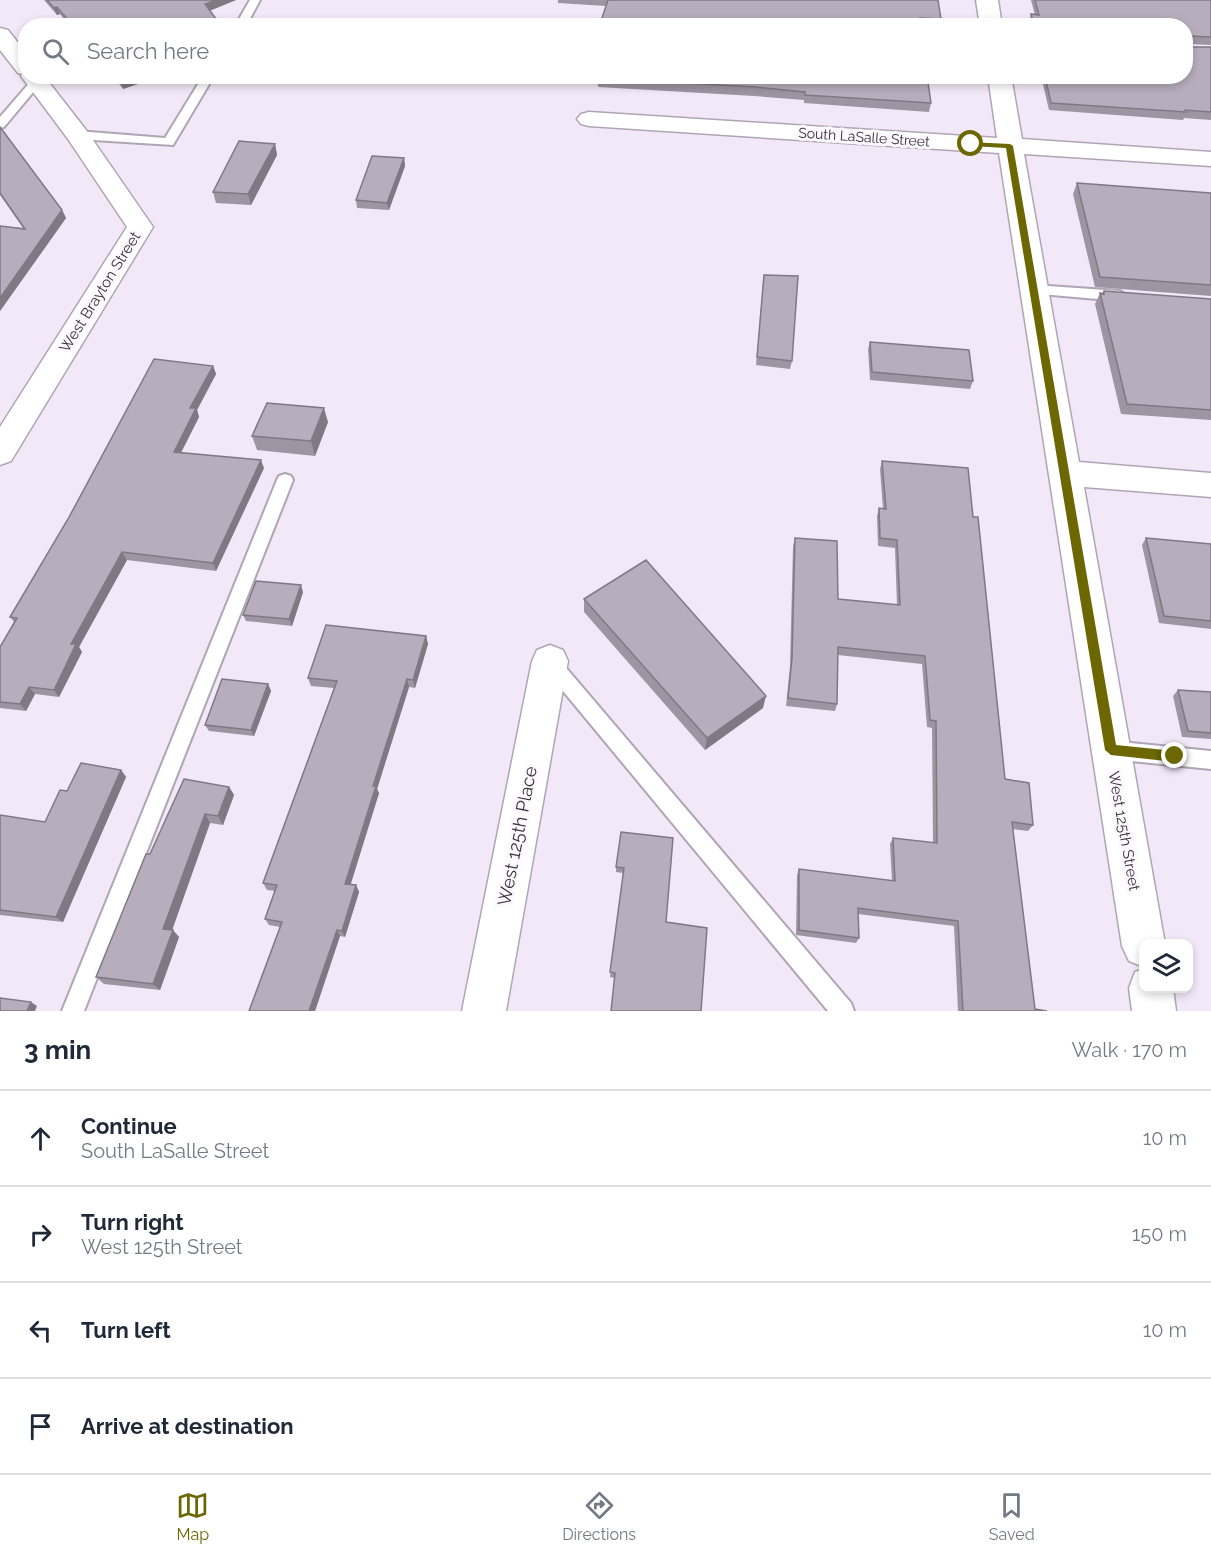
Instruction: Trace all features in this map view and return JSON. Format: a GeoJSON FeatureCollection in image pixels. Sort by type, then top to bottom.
{"type":"FeatureCollection","features":[{"type":"Feature","properties":{"kind":"street"},"geometry":{"type":"LineString","coordinates":[[987,0],[990,18]]}},
{"type":"Feature","properties":{"kind":"street","name":"West Brayton Street"},"geometry":{"type":"LineString","coordinates":[[0,35],[18,59]]}},
{"type":"Feature","properties":{"kind":"street","name":"West Brayton Street"},"geometry":{"type":"LineString","coordinates":[[0,453],[140,227],[77,135],[37,84]]}},
{"type":"Feature","properties":{"kind":"street","name":"West 125th Street"},"geometry":{"type":"LineString","coordinates":[[1000,84],[1142,939]]}},
{"type":"Feature","properties":{"kind":"street","name":"South LaSalle Street"},"geometry":{"type":"LineString","coordinates":[[589,119],[1211,159]]}},
{"type":"Feature","properties":{"kind":"street"},"geometry":{"type":"LineString","coordinates":[[1065,474],[1211,485]]}},
{"type":"Feature","properties":{"kind":"street","name":"West 125th Place"},"geometry":{"type":"LineString","coordinates":[[484,1011],[550,661]]}},
{"type":"Feature","properties":{"kind":"street"},"geometry":{"type":"LineString","coordinates":[[1152,993],[1154,1011]]}},
{"type":"Feature","properties":{"kind":"lane"},"geometry":{"type":"LineString","coordinates":[[245,18],[255,0]]}},
{"type":"Feature","properties":{"kind":"lane"},"geometry":{"type":"LineString","coordinates":[[0,124],[26,84]]}},
{"type":"Feature","properties":{"kind":"lane"},"geometry":{"type":"LineString","coordinates":[[77,135],[169,142],[204,84]]}},
{"type":"Feature","properties":{"kind":"lane"},"geometry":{"type":"LineString","coordinates":[[1034,290],[1134,297]]}},
{"type":"Feature","properties":{"kind":"lane"},"geometry":{"type":"LineString","coordinates":[[73,1011],[285,480]]}},
{"type":"Feature","properties":{"kind":"lane"},"geometry":{"type":"LineString","coordinates":[[550,661],[843,1011]]}},
{"type":"Feature","properties":{"kind":"lane"},"geometry":{"type":"LineString","coordinates":[[1111,750],[1211,760]]}},
{"type":"Feature","properties":{"kind":"building"},"geometry":{"type":"Polygon","coordinates":[[[47,0],[216,0],[205,4],[216,18],[66,18],[57,7],[54,8],[47,0]]]}},
{"type":"Feature","properties":{"kind":"building"},"geometry":{"type":"Polygon","coordinates":[[[608,0],[938,0],[941,18],[920,18],[602,18],[608,0]]]}},
{"type":"Feature","properties":{"kind":"building"},"geometry":{"type":"Polygon","coordinates":[[[1035,0],[1211,0],[1211,37],[1193,36],[1193,18],[1032,18],[1031,14],[1039,15],[1035,0]]]}},
{"type":"Feature","properties":{"kind":"building"},"geometry":{"type":"Polygon","coordinates":[[[1193,47],[1211,47],[1211,112],[1051,103],[1047,84],[1193,84],[1193,47]]]}},
{"type":"Feature","properties":{"kind":"building"},"geometry":{"type":"Polygon","coordinates":[[[702,84],[928,84],[931,103],[805,95],[805,92],[702,84]]]}},
{"type":"Feature","properties":{"kind":"building"},"geometry":{"type":"Polygon","coordinates":[[[0,127],[62,210],[0,298],[0,226],[25,229],[0,193],[0,127]]]}},
{"type":"Feature","properties":{"kind":"building"},"geometry":{"type":"Polygon","coordinates":[[[239,141],[275,144],[248,194],[213,192],[239,141]]]}},
{"type":"Feature","properties":{"kind":"building"},"geometry":{"type":"Polygon","coordinates":[[[372,156],[404,158],[387,203],[356,200],[372,156]]]}},
{"type":"Feature","properties":{"kind":"building"},"geometry":{"type":"Polygon","coordinates":[[[1077,183],[1211,193],[1211,285],[1100,277],[1077,183]]]}},
{"type":"Feature","properties":{"kind":"building"},"geometry":{"type":"Polygon","coordinates":[[[764,275],[798,276],[792,361],[757,357],[764,275]]]}},
{"type":"Feature","properties":{"kind":"building"},"geometry":{"type":"Polygon","coordinates":[[[1104,291],[1211,299],[1211,410],[1127,404],[1100,293],[1104,294],[1104,291]]]}},
{"type":"Feature","properties":{"kind":"building"},"geometry":{"type":"Polygon","coordinates":[[[870,342],[969,350],[973,381],[872,372],[870,342]]]}},
{"type":"Feature","properties":{"kind":"building"},"geometry":{"type":"Polygon","coordinates":[[[154,359],[213,366],[190,408],[196,408],[174,452],[261,460],[213,563],[122,552],[71,644],[76,644],[54,690],[29,687],[20,704],[0,702],[0,647],[17,618],[10,617],[68,519],[154,359]]]}},
{"type":"Feature","properties":{"kind":"building"},"geometry":{"type":"Polygon","coordinates":[[[267,403],[324,408],[311,441],[252,436],[267,403]]]}},
{"type":"Feature","properties":{"kind":"building"},"geometry":{"type":"Polygon","coordinates":[[[882,461],[968,468],[973,517],[978,517],[1005,779],[1029,783],[1033,825],[1012,822],[1035,1009],[1047,1011],[963,1011],[958,921],[858,908],[859,938],[799,930],[799,869],[895,881],[893,838],[937,843],[936,721],[930,720],[925,656],[838,647],[837,704],[788,698],[792,658],[795,538],[837,541],[838,599],[900,605],[897,540],[880,538],[879,508],[886,509],[882,461]]]}},
{"type":"Feature","properties":{"kind":"building"},"geometry":{"type":"Polygon","coordinates":[[[1146,538],[1211,544],[1211,621],[1164,616],[1146,538]]]}},
{"type":"Feature","properties":{"kind":"building"},"geometry":{"type":"Polygon","coordinates":[[[646,560],[766,696],[707,738],[584,599],[646,560]]]}},
{"type":"Feature","properties":{"kind":"building"},"geometry":{"type":"Polygon","coordinates":[[[256,581],[301,585],[289,619],[243,615],[256,581]]]}},
{"type":"Feature","properties":{"kind":"building"},"geometry":{"type":"Polygon","coordinates":[[[326,625],[426,636],[413,680],[407,679],[345,884],[356,885],[342,931],[337,930],[309,1011],[249,1011],[282,922],[265,919],[277,885],[263,883],[337,681],[308,678],[326,625]]]}},
{"type":"Feature","properties":{"kind":"building"},"geometry":{"type":"Polygon","coordinates":[[[222,679],[268,684],[251,730],[205,725],[222,679]]]}},
{"type":"Feature","properties":{"kind":"building"},"geometry":{"type":"Polygon","coordinates":[[[1178,690],[1211,692],[1211,733],[1188,731],[1178,690]]]}},
{"type":"Feature","properties":{"kind":"building"},"geometry":{"type":"Polygon","coordinates":[[[81,763],[121,770],[56,917],[0,910],[0,815],[45,822],[60,790],[67,791],[81,763]]]}},
{"type":"Feature","properties":{"kind":"building"},"geometry":{"type":"Polygon","coordinates":[[[184,779],[229,787],[218,816],[205,814],[163,929],[173,930],[153,984],[96,977],[146,854],[150,854],[184,779]]]}},
{"type":"Feature","properties":{"kind":"building"},"geometry":{"type":"Polygon","coordinates":[[[621,832],[673,838],[666,922],[707,928],[701,1011],[611,1011],[615,973],[610,972],[624,868],[616,867],[621,832]]]}},
{"type":"Feature","properties":{"kind":"building"},"geometry":{"type":"Polygon","coordinates":[[[0,998],[31,1002],[27,1011],[0,1011],[0,998]]]}},
{"type":"Feature","properties":{"kind":"route"},"geometry":{"type":"LineString","coordinates":[[971,144],[1010,146],[1111,750],[1175,756]]}}]}
